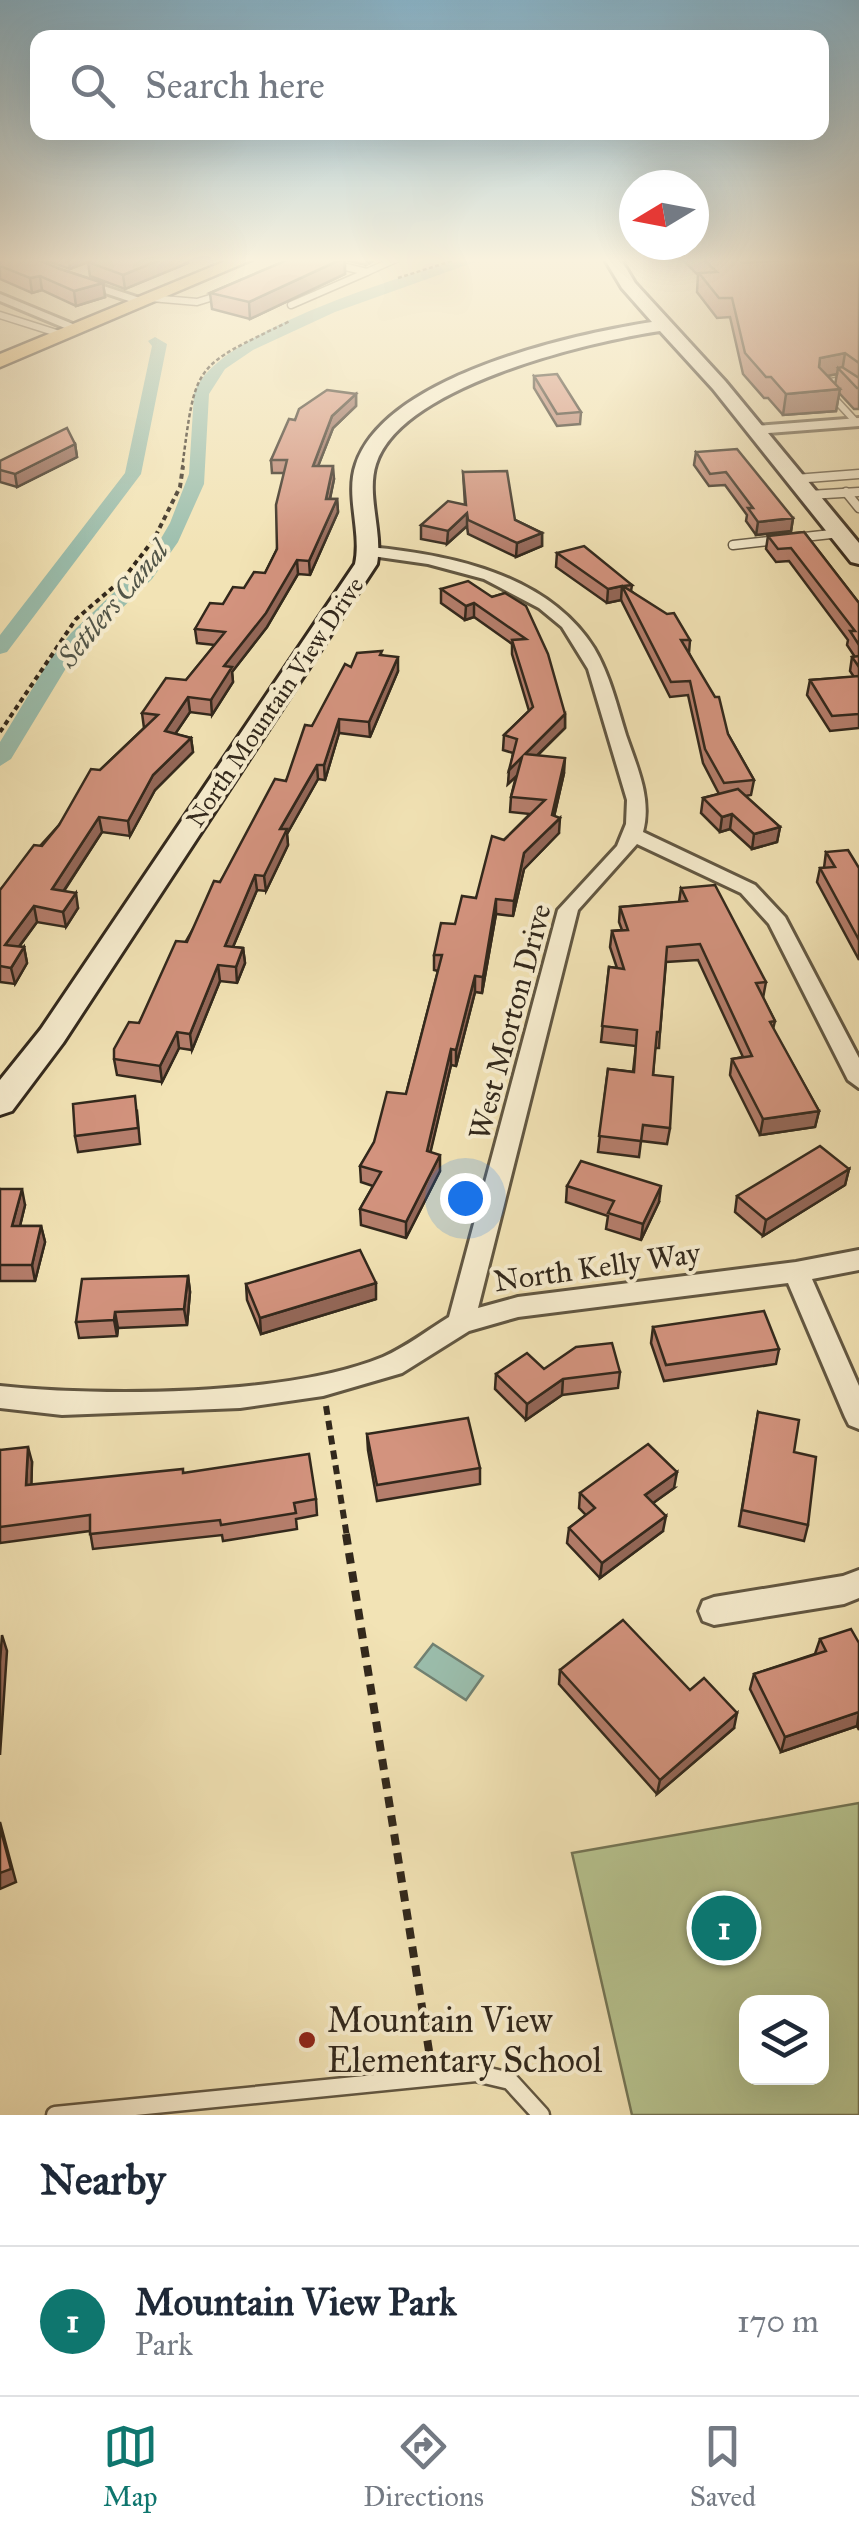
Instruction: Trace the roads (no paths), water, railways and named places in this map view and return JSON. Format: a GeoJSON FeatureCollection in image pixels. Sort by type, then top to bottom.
{"type":"FeatureCollection","features":[{"type":"Feature","properties":{"kind":"street","name":"North Mountain View Drive"},"geometry":{"type":"LineString","coordinates":[[0,1103],[52,1036],[366,564],[370,552],[366,462],[390,428],[411,409],[446,388],[536,357]]}},
{"type":"Feature","properties":{"kind":"street"},"geometry":{"type":"LineString","coordinates":[[691,357],[859,557]]}},
{"type":"Feature","properties":{"kind":"street"},"geometry":{"type":"LineString","coordinates":[[755,430],[855,426]]}},
{"type":"Feature","properties":{"kind":"street"},"geometry":{"type":"LineString","coordinates":[[370,552],[422,558],[482,575],[523,593],[559,616],[585,647],[636,792],[632,835],[748,889],[778,921],[859,1080]]}},
{"type":"Feature","properties":{"kind":"street","name":"West Morton Drive"},"geometry":{"type":"LineString","coordinates":[[461,1323],[568,910],[582,889],[617,861],[632,835]]}},
{"type":"Feature","properties":{"kind":"street","name":"North Kelly Way"},"geometry":{"type":"LineString","coordinates":[[0,1397],[62,1404],[240,1398],[323,1385],[392,1365],[461,1323],[518,1307],[796,1272],[859,1260]]}},
{"type":"Feature","properties":{"kind":"street"},"geometry":{"type":"LineString","coordinates":[[796,1272],[859,1417]]}},
{"type":"Feature","properties":{"kind":"street"},"geometry":{"type":"LineString","coordinates":[[714,1611],[844,1590],[859,1584]]}},
{"type":"Feature","properties":{"kind":"lane"},"geometry":{"type":"LineString","coordinates":[[855,426],[821,384],[841,380],[859,395]]}},
{"type":"Feature","properties":{"kind":"lane"},"geometry":{"type":"LineString","coordinates":[[802,487],[859,474]]}},
{"type":"Feature","properties":{"kind":"lane"},"geometry":{"type":"LineString","coordinates":[[802,487],[859,492]]}},
{"type":"Feature","properties":{"kind":"lane"},"geometry":{"type":"LineString","coordinates":[[846,492],[859,508]]}},
{"type":"Feature","properties":{"kind":"lane"},"geometry":{"type":"LineString","coordinates":[[733,544],[840,534]]}},
{"type":"Feature","properties":{"kind":"lane"},"geometry":{"type":"LineString","coordinates":[[54,2115],[476,2073],[510,2081],[541,2115]]}},
{"type":"Feature","properties":{"kind":"waterway"},"geometry":{"type":"LineString","coordinates":[[0,648],[133,474],[157,357]]}},
{"type":"Feature","properties":{"kind":"waterway","name":"Settlers Canal"},"geometry":{"type":"LineString","coordinates":[[0,759],[67,651],[146,575],[169,542],[195,484],[205,383],[234,357]]}},
{"type":"Feature","properties":{"kind":"place","name":"Mountain View Park"},"geometry":{"type":"Point","coordinates":[724,1928]}},
{"type":"Feature","properties":{"kind":"place","name":"Mountain View Elementary School"},"geometry":{"type":"Point","coordinates":[307,2040]}}]}
